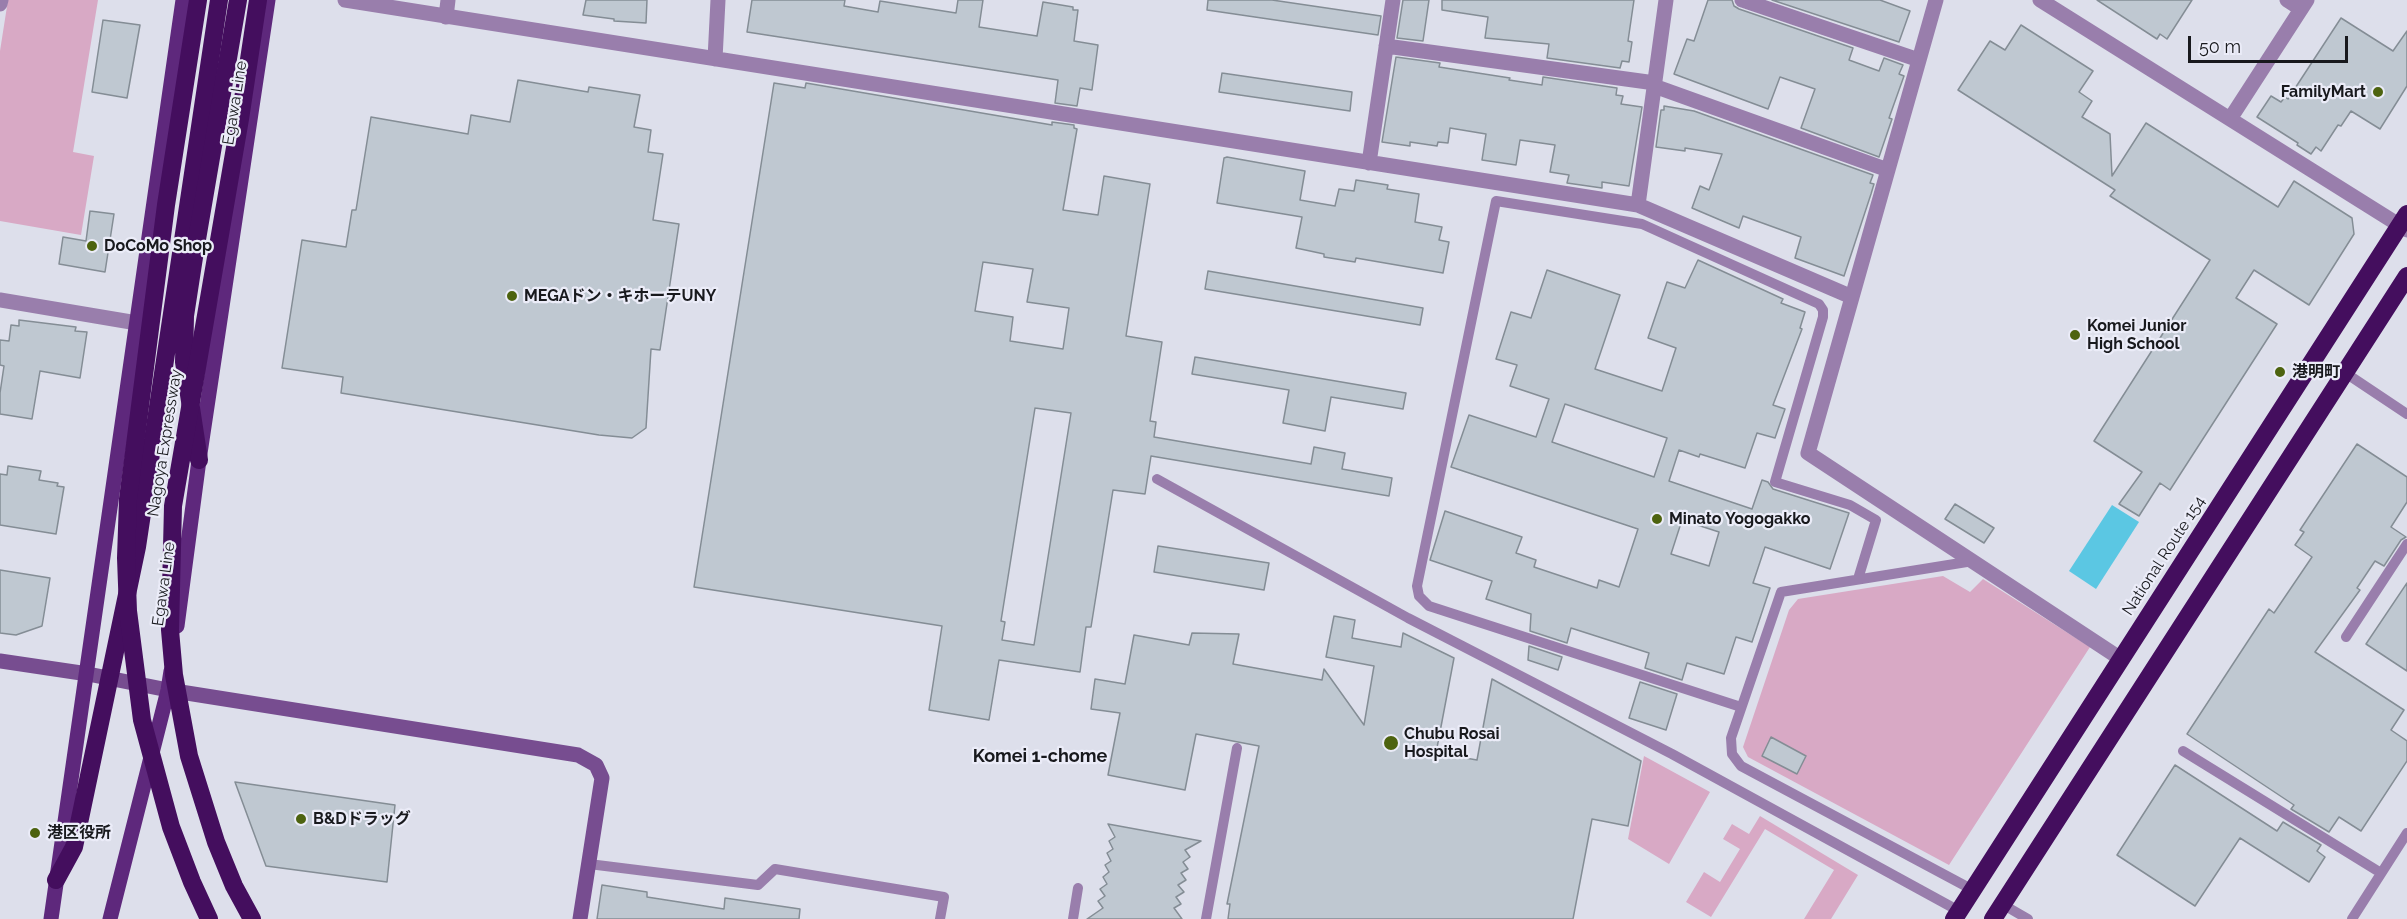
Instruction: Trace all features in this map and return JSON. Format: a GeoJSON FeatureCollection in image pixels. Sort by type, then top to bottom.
{"type":"FeatureCollection","features":[{"type":"Feature","properties":{"kind":"highway","name":"Nagoya Expressway"},"geometry":{"type":"LineString","coordinates":[[198,0],[166,205],[146,358],[128,499],[126,558],[128,611],[142,720],[171,827],[192,882],[210,919]]}},
{"type":"Feature","properties":{"kind":"highway"},"geometry":{"type":"LineString","coordinates":[[199,460],[184,362],[185,316],[188,250],[219,0]]}},
{"type":"Feature","properties":{"kind":"highway"},"geometry":{"type":"LineString","coordinates":[[56,880],[74,847],[137,547],[188,250],[238,0]]}},
{"type":"Feature","properties":{"kind":"highway","name":"Nagoya Expressway"},"geometry":{"type":"LineString","coordinates":[[252,919],[234,886],[216,842],[189,756],[174,675],[170,630],[173,506],[240,119],[258,0]]}},
{"type":"Feature","properties":{"kind":"highway","name":"National Route 154"},"geometry":{"type":"LineString","coordinates":[[1956,915],[2404,223]]}},
{"type":"Feature","properties":{"kind":"highway"},"geometry":{"type":"LineString","coordinates":[[1997,911],[2407,276]]}},
{"type":"Feature","properties":{"kind":"main road"},"geometry":{"type":"LineString","coordinates":[[51,919],[183,0]]}},
{"type":"Feature","properties":{"kind":"main road","name":"Egawa Line"},"geometry":{"type":"LineString","coordinates":[[110,919],[168,690],[199,460],[268,0]]}},
{"type":"Feature","properties":{"kind":"street"},"geometry":{"type":"LineString","coordinates":[[0,4],[1,0]]}},
{"type":"Feature","properties":{"kind":"street"},"geometry":{"type":"LineString","coordinates":[[345,0],[1638,205],[1852,297]]}},
{"type":"Feature","properties":{"kind":"street"},"geometry":{"type":"LineString","coordinates":[[446,16],[448,0]]}},
{"type":"Feature","properties":{"kind":"street"},"geometry":{"type":"LineString","coordinates":[[715,59],[718,0]]}},
{"type":"Feature","properties":{"kind":"street"},"geometry":{"type":"LineString","coordinates":[[1369,163],[1393,0]]}},
{"type":"Feature","properties":{"kind":"street"},"geometry":{"type":"LineString","coordinates":[[1638,205],[1666,0]]}},
{"type":"Feature","properties":{"kind":"street"},"geometry":{"type":"LineString","coordinates":[[1742,0],[1919,60]]}},
{"type":"Feature","properties":{"kind":"street"},"geometry":{"type":"LineString","coordinates":[[1936,0],[1808,453],[2121,659]]}},
{"type":"Feature","properties":{"kind":"street"},"geometry":{"type":"LineString","coordinates":[[2040,0],[2230,119],[2404,223]]}},
{"type":"Feature","properties":{"kind":"street"},"geometry":{"type":"LineString","coordinates":[[2230,119],[2304,5],[2287,0]]}},
{"type":"Feature","properties":{"kind":"street"},"geometry":{"type":"LineString","coordinates":[[1386,46],[1654,85],[1888,170]]}},
{"type":"Feature","properties":{"kind":"street"},"geometry":{"type":"LineString","coordinates":[[0,300],[137,323]]}},
{"type":"Feature","properties":{"kind":"street"},"geometry":{"type":"LineString","coordinates":[[0,661],[578,755],[596,765],[602,778],[580,919]]}},
{"type":"Feature","properties":{"kind":"lane"},"geometry":{"type":"LineString","coordinates":[[1741,707],[1429,606],[1419,596],[1420,575],[1496,201],[1642,224],[1819,304],[1823,310],[1823,318],[1775,482],[1850,505],[1876,520],[1858,579]]}},
{"type":"Feature","properties":{"kind":"lane"},"geometry":{"type":"LineString","coordinates":[[2344,372],[2407,414]]}},
{"type":"Feature","properties":{"kind":"lane"},"geometry":{"type":"LineString","coordinates":[[1157,479],[1408,618],[1672,754],[1956,915]]}},
{"type":"Feature","properties":{"kind":"lane"},"geometry":{"type":"LineString","coordinates":[[2346,637],[2407,544]]}},
{"type":"Feature","properties":{"kind":"lane"},"geometry":{"type":"LineString","coordinates":[[1973,561],[1781,592],[1731,738],[1732,754],[1741,766],[1973,890]]}},
{"type":"Feature","properties":{"kind":"lane"},"geometry":{"type":"LineString","coordinates":[[1206,919],[1237,748]]}},
{"type":"Feature","properties":{"kind":"lane"},"geometry":{"type":"LineString","coordinates":[[2183,751],[2381,873]]}},
{"type":"Feature","properties":{"kind":"lane"},"geometry":{"type":"LineString","coordinates":[[2352,919],[2407,833]]}},
{"type":"Feature","properties":{"kind":"lane"},"geometry":{"type":"LineString","coordinates":[[589,864],[758,885],[775,869],[944,897],[940,919]]}},
{"type":"Feature","properties":{"kind":"lane"},"geometry":{"type":"LineString","coordinates":[[1073,919],[1078,888]]}},
{"type":"Feature","properties":{"kind":"lane"},"geometry":{"type":"LineString","coordinates":[[1997,911],[2028,919]]}},
{"type":"Feature","properties":{"kind":"shaded area"},"geometry":{"type":"Polygon","coordinates":[[[8,0],[98,0],[73,152],[94,156],[81,235],[0,221],[0,51],[8,0]]]}},
{"type":"Feature","properties":{"kind":"shaded area"},"geometry":{"type":"Polygon","coordinates":[[[1943,576],[1970,592],[1983,579],[2090,647],[1949,865],[1748,757],[1743,747],[1789,610],[1798,599],[1943,576]]]}},
{"type":"Feature","properties":{"kind":"shaded area"},"geometry":{"type":"Polygon","coordinates":[[[1644,756],[1710,792],[1669,864],[1628,839],[1644,756]]]}},
{"type":"Feature","properties":{"kind":"shaded area"},"geometry":{"type":"Polygon","coordinates":[[[1760,816],[1858,875],[1831,919],[1804,919],[1834,870],[1765,829],[1711,917],[1686,902],[1704,872],[1720,882],[1740,849],[1723,839],[1732,824],[1749,834],[1760,816]]]}},
{"type":"Feature","properties":{"kind":"water"},"geometry":{"type":"Polygon","coordinates":[[[2112,505],[2139,522],[2096,589],[2069,571],[2112,505]]]}},
{"type":"Feature","properties":{"kind":"building"},"geometry":{"type":"Polygon","coordinates":[[[586,0],[647,0],[646,23],[614,21],[614,19],[583,15],[586,0]]]}},
{"type":"Feature","properties":{"kind":"building"},"geometry":{"type":"Polygon","coordinates":[[[752,0],[845,0],[844,6],[878,12],[880,1],[956,13],[958,0],[983,0],[979,27],[1037,36],[1043,2],[1073,7],[1073,10],[1078,10],[1074,41],[1098,45],[1092,90],[1080,88],[1077,106],[1055,103],[1058,80],[747,32],[752,0]]]}},
{"type":"Feature","properties":{"kind":"building"},"geometry":{"type":"Polygon","coordinates":[[[1208,0],[1272,0],[1381,16],[1378,35],[1207,10],[1208,0]]]}},
{"type":"Feature","properties":{"kind":"building"},"geometry":{"type":"Polygon","coordinates":[[[1403,0],[1429,0],[1423,41],[1397,38],[1403,0]]]}},
{"type":"Feature","properties":{"kind":"building"},"geometry":{"type":"Polygon","coordinates":[[[1442,0],[1634,0],[1628,41],[1632,42],[1629,62],[1622,61],[1620,68],[1547,58],[1549,44],[1485,38],[1488,17],[1442,10],[1442,0]]]}},
{"type":"Feature","properties":{"kind":"building"},"geometry":{"type":"Polygon","coordinates":[[[1708,0],[1732,0],[1734,6],[1739,9],[1853,48],[1849,60],[1879,71],[1884,58],[1903,65],[1899,74],[1904,76],[1889,118],[1892,119],[1879,157],[1801,128],[1815,89],[1780,77],[1768,109],[1674,74],[1687,39],[1694,41],[1708,0]]]}},
{"type":"Feature","properties":{"kind":"building"},"geometry":{"type":"Polygon","coordinates":[[[1772,0],[1880,0],[1910,11],[1899,42],[1772,0]]]}},
{"type":"Feature","properties":{"kind":"building"},"geometry":{"type":"Polygon","coordinates":[[[2097,0],[2192,0],[2167,39],[2160,34],[2157,39],[2097,0]]]}},
{"type":"Feature","properties":{"kind":"building"},"geometry":{"type":"Polygon","coordinates":[[[2341,18],[2393,51],[2407,31],[2407,86],[2380,129],[2351,111],[2341,126],[2338,125],[2321,151],[2316,147],[2311,154],[2257,117],[2271,96],[2281,102],[2285,97],[2288,99],[2341,18]]]}},
{"type":"Feature","properties":{"kind":"building"},"geometry":{"type":"Polygon","coordinates":[[[103,20],[140,25],[127,98],[92,92],[103,20]]]}},
{"type":"Feature","properties":{"kind":"building"},"geometry":{"type":"Polygon","coordinates":[[[2021,25],[2093,71],[2079,92],[2092,101],[2082,117],[2110,134],[2112,176],[2146,123],[2278,207],[2294,181],[2352,218],[2354,234],[2309,305],[2254,270],[2236,298],[2277,324],[2170,490],[2160,483],[2139,516],[2119,504],[2142,472],[2094,441],[2210,260],[2110,196],[2115,190],[1958,90],[1990,41],[2005,50],[2021,25]]]}},
{"type":"Feature","properties":{"kind":"building"},"geometry":{"type":"Polygon","coordinates":[[[1396,57],[1440,63],[1439,67],[1542,85],[1543,77],[1617,88],[1616,95],[1623,96],[1621,104],[1642,107],[1629,186],[1602,182],[1602,188],[1567,183],[1569,175],[1550,172],[1555,145],[1520,140],[1516,165],[1482,160],[1486,134],[1450,128],[1448,143],[1438,142],[1437,146],[1410,142],[1410,146],[1382,142],[1396,57]]]}},
{"type":"Feature","properties":{"kind":"building"},"geometry":{"type":"Polygon","coordinates":[[[1222,73],[1352,92],[1350,111],[1219,92],[1222,73]]]}},
{"type":"Feature","properties":{"kind":"building","name":"MEGAドン・キホーテUNY"},"geometry":{"type":"Polygon","coordinates":[[[518,80],[588,92],[589,87],[640,95],[634,127],[651,130],[648,152],[663,154],[653,220],[679,224],[660,350],[651,349],[646,428],[632,438],[599,435],[341,393],[343,377],[282,368],[302,240],[346,247],[352,210],[356,210],[371,117],[468,134],[471,115],[510,122],[518,80]]]}},
{"type":"Feature","properties":{"kind":"building"},"geometry":{"type":"Polygon","coordinates":[[[774,83],[805,88],[806,83],[1052,125],[1052,122],[1074,125],[1077,129],[1063,210],[1098,215],[1104,176],[1150,184],[1126,336],[1162,342],[1150,421],[1156,422],[1154,437],[1311,464],[1314,447],[1345,453],[1342,469],[1392,478],[1389,496],[1151,456],[1145,494],[1113,490],[1091,627],[1086,627],[1080,672],[999,660],[989,720],[929,710],[942,626],[694,587],[774,83]],[[983,262],[975,311],[1013,317],[1010,341],[1063,349],[1069,308],[1027,302],[1033,269],[983,262]],[[1035,408],[1001,621],[1005,622],[1002,640],[1034,645],[1071,413],[1035,408]]]}},
{"type":"Feature","properties":{"kind":"building"},"geometry":{"type":"Polygon","coordinates":[[[1664,106],[1694,111],[1873,175],[1870,183],[1874,184],[1844,276],[1795,258],[1801,237],[1743,216],[1739,228],[1692,208],[1700,186],[1709,190],[1722,154],[1685,148],[1685,151],[1656,147],[1661,110],[1664,110],[1664,106]]]}},
{"type":"Feature","properties":{"kind":"building"},"geometry":{"type":"Polygon","coordinates":[[[1224,158],[1305,171],[1300,200],[1335,206],[1339,189],[1354,191],[1356,180],[1388,185],[1387,189],[1419,194],[1415,222],[1442,227],[1439,240],[1449,242],[1443,273],[1356,258],[1355,262],[1324,257],[1324,254],[1296,248],[1302,217],[1217,203],[1224,158]]]}},
{"type":"Feature","properties":{"kind":"building"},"geometry":{"type":"Polygon","coordinates":[[[90,211],[114,214],[105,272],[59,264],[63,237],[86,241],[90,211]]]}},
{"type":"Feature","properties":{"kind":"building"},"geometry":{"type":"Polygon","coordinates":[[[1698,260],[1783,299],[1781,303],[1805,312],[1800,328],[1802,329],[1773,405],[1785,409],[1775,438],[1757,433],[1745,468],[1679,450],[1669,481],[1752,509],[1762,480],[1768,482],[1773,489],[1849,513],[1830,569],[1765,547],[1753,583],[1770,588],[1752,642],[1736,637],[1724,674],[1687,663],[1682,680],[1645,668],[1649,653],[1571,628],[1567,643],[1530,631],[1531,614],[1486,599],[1492,581],[1430,560],[1445,511],[1522,537],[1516,553],[1536,560],[1534,567],[1597,588],[1599,580],[1619,587],[1638,529],[1451,467],[1469,415],[1536,437],[1549,399],[1510,386],[1517,365],[1496,359],[1511,312],[1531,318],[1547,270],[1620,295],[1595,369],[1662,391],[1676,348],[1648,338],[1667,282],[1685,288],[1698,260]],[[1565,404],[1552,442],[1654,477],[1667,438],[1565,404]],[[1682,520],[1671,554],[1709,566],[1719,532],[1682,520]]]}},
{"type":"Feature","properties":{"kind":"building"},"geometry":{"type":"Polygon","coordinates":[[[1208,271],[1423,308],[1420,325],[1205,289],[1208,271]]]}},
{"type":"Feature","properties":{"kind":"building"},"geometry":{"type":"Polygon","coordinates":[[[19,320],[76,327],[75,331],[87,332],[80,378],[40,371],[32,419],[0,414],[4,366],[0,365],[0,340],[9,341],[11,325],[19,326],[19,320]]]}},
{"type":"Feature","properties":{"kind":"building"},"geometry":{"type":"Polygon","coordinates":[[[1195,357],[1406,393],[1403,409],[1331,397],[1325,431],[1283,423],[1289,390],[1192,374],[1195,357]]]}},
{"type":"Feature","properties":{"kind":"building"},"geometry":{"type":"Polygon","coordinates":[[[2357,444],[2407,477],[2407,502],[2391,527],[2406,537],[2401,540],[2384,566],[2375,561],[2357,588],[2360,590],[2315,652],[2404,710],[2391,730],[2407,741],[2407,761],[2361,831],[2339,817],[2329,832],[2291,809],[2294,805],[2187,734],[2269,609],[2274,613],[2312,557],[2295,545],[2304,532],[2300,530],[2357,444]]]}},
{"type":"Feature","properties":{"kind":"building"},"geometry":{"type":"Polygon","coordinates":[[[8,466],[41,471],[39,480],[58,483],[57,486],[64,487],[56,534],[0,525],[0,474],[7,475],[8,466]]]}},
{"type":"Feature","properties":{"kind":"building"},"geometry":{"type":"Polygon","coordinates":[[[1955,504],[1994,528],[1984,543],[1945,519],[1955,504]]]}},
{"type":"Feature","properties":{"kind":"building"},"geometry":{"type":"Polygon","coordinates":[[[1158,546],[1269,563],[1264,590],[1154,572],[1158,546]]]}},
{"type":"Feature","properties":{"kind":"building"},"geometry":{"type":"Polygon","coordinates":[[[0,570],[50,578],[42,626],[16,635],[0,633],[0,570]]]}},
{"type":"Feature","properties":{"kind":"building"},"geometry":{"type":"Polygon","coordinates":[[[2407,583],[2407,671],[2366,644],[2407,583]]]}},
{"type":"Feature","properties":{"kind":"building"},"geometry":{"type":"Polygon","coordinates":[[[1334,616],[1355,620],[1352,638],[1401,647],[1403,633],[1454,658],[1436,753],[1477,760],[1492,679],[1641,761],[1628,826],[1592,819],[1573,919],[1228,919],[1230,904],[1227,904],[1259,746],[1196,734],[1185,790],[1108,775],[1120,713],[1091,709],[1095,679],[1125,684],[1134,635],[1189,645],[1192,633],[1239,634],[1233,664],[1322,680],[1324,669],[1364,725],[1374,666],[1326,657],[1334,616]]]}},
{"type":"Feature","properties":{"kind":"building"},"geometry":{"type":"Polygon","coordinates":[[[1529,646],[1562,657],[1558,670],[1528,660],[1529,646]]]}},
{"type":"Feature","properties":{"kind":"building"},"geometry":{"type":"Polygon","coordinates":[[[1640,682],[1677,694],[1666,730],[1629,718],[1640,682]]]}},
{"type":"Feature","properties":{"kind":"building"},"geometry":{"type":"Polygon","coordinates":[[[1771,737],[1806,756],[1797,774],[1762,756],[1771,737]]]}},
{"type":"Feature","properties":{"kind":"building"},"geometry":{"type":"Polygon","coordinates":[[[2175,765],[2277,831],[2283,822],[2321,845],[2317,851],[2325,857],[2309,882],[2240,838],[2195,906],[2117,855],[2175,765]]]}},
{"type":"Feature","properties":{"kind":"building"},"geometry":{"type":"Polygon","coordinates":[[[235,782],[395,805],[387,882],[266,866],[235,782]]]}},
{"type":"Feature","properties":{"kind":"building"},"geometry":{"type":"Polygon","coordinates":[[[1108,824],[1201,841],[1185,850],[1190,857],[1183,862],[1188,869],[1181,873],[1186,880],[1178,885],[1184,892],[1176,897],[1181,904],[1174,908],[1182,919],[1087,919],[1103,908],[1098,901],[1105,896],[1100,889],[1107,884],[1103,877],[1109,872],[1105,865],[1111,861],[1107,853],[1113,849],[1109,841],[1115,837],[1108,824]]]}},
{"type":"Feature","properties":{"kind":"building"},"geometry":{"type":"Polygon","coordinates":[[[602,885],[647,892],[647,897],[724,909],[725,898],[800,909],[799,919],[597,919],[602,885]]]}},
{"type":"Feature","properties":{"kind":"place","name":"FamilyMart"},"geometry":{"type":"Point","coordinates":[2378,92]}},
{"type":"Feature","properties":{"kind":"place","name":"DoCoMo Shop"},"geometry":{"type":"Point","coordinates":[92,246]}},
{"type":"Feature","properties":{"kind":"place","name":"MEGAドン・キホーテUNY"},"geometry":{"type":"Point","coordinates":[512,296]}},
{"type":"Feature","properties":{"kind":"place","name":"Komei Junior High School"},"geometry":{"type":"Point","coordinates":[2075,335]}},
{"type":"Feature","properties":{"kind":"place","name":"港明町"},"geometry":{"type":"Point","coordinates":[2280,372]}},
{"type":"Feature","properties":{"kind":"place","name":"Minato Yogogakko"},"geometry":{"type":"Point","coordinates":[1657,519]}},
{"type":"Feature","properties":{"kind":"place","name":"Chubu Rosai Hospital"},"geometry":{"type":"Point","coordinates":[1391,743]}},
{"type":"Feature","properties":{"kind":"place","name":"B&Dドラッグ"},"geometry":{"type":"Point","coordinates":[301,819]}},
{"type":"Feature","properties":{"kind":"place","name":"港区役所"},"geometry":{"type":"Point","coordinates":[35,833]}},
{"type":"Feature","properties":{"kind":"district","name":"Komei 1-chome"},"geometry":{"type":"Point","coordinates":[1040,757]}}]}
